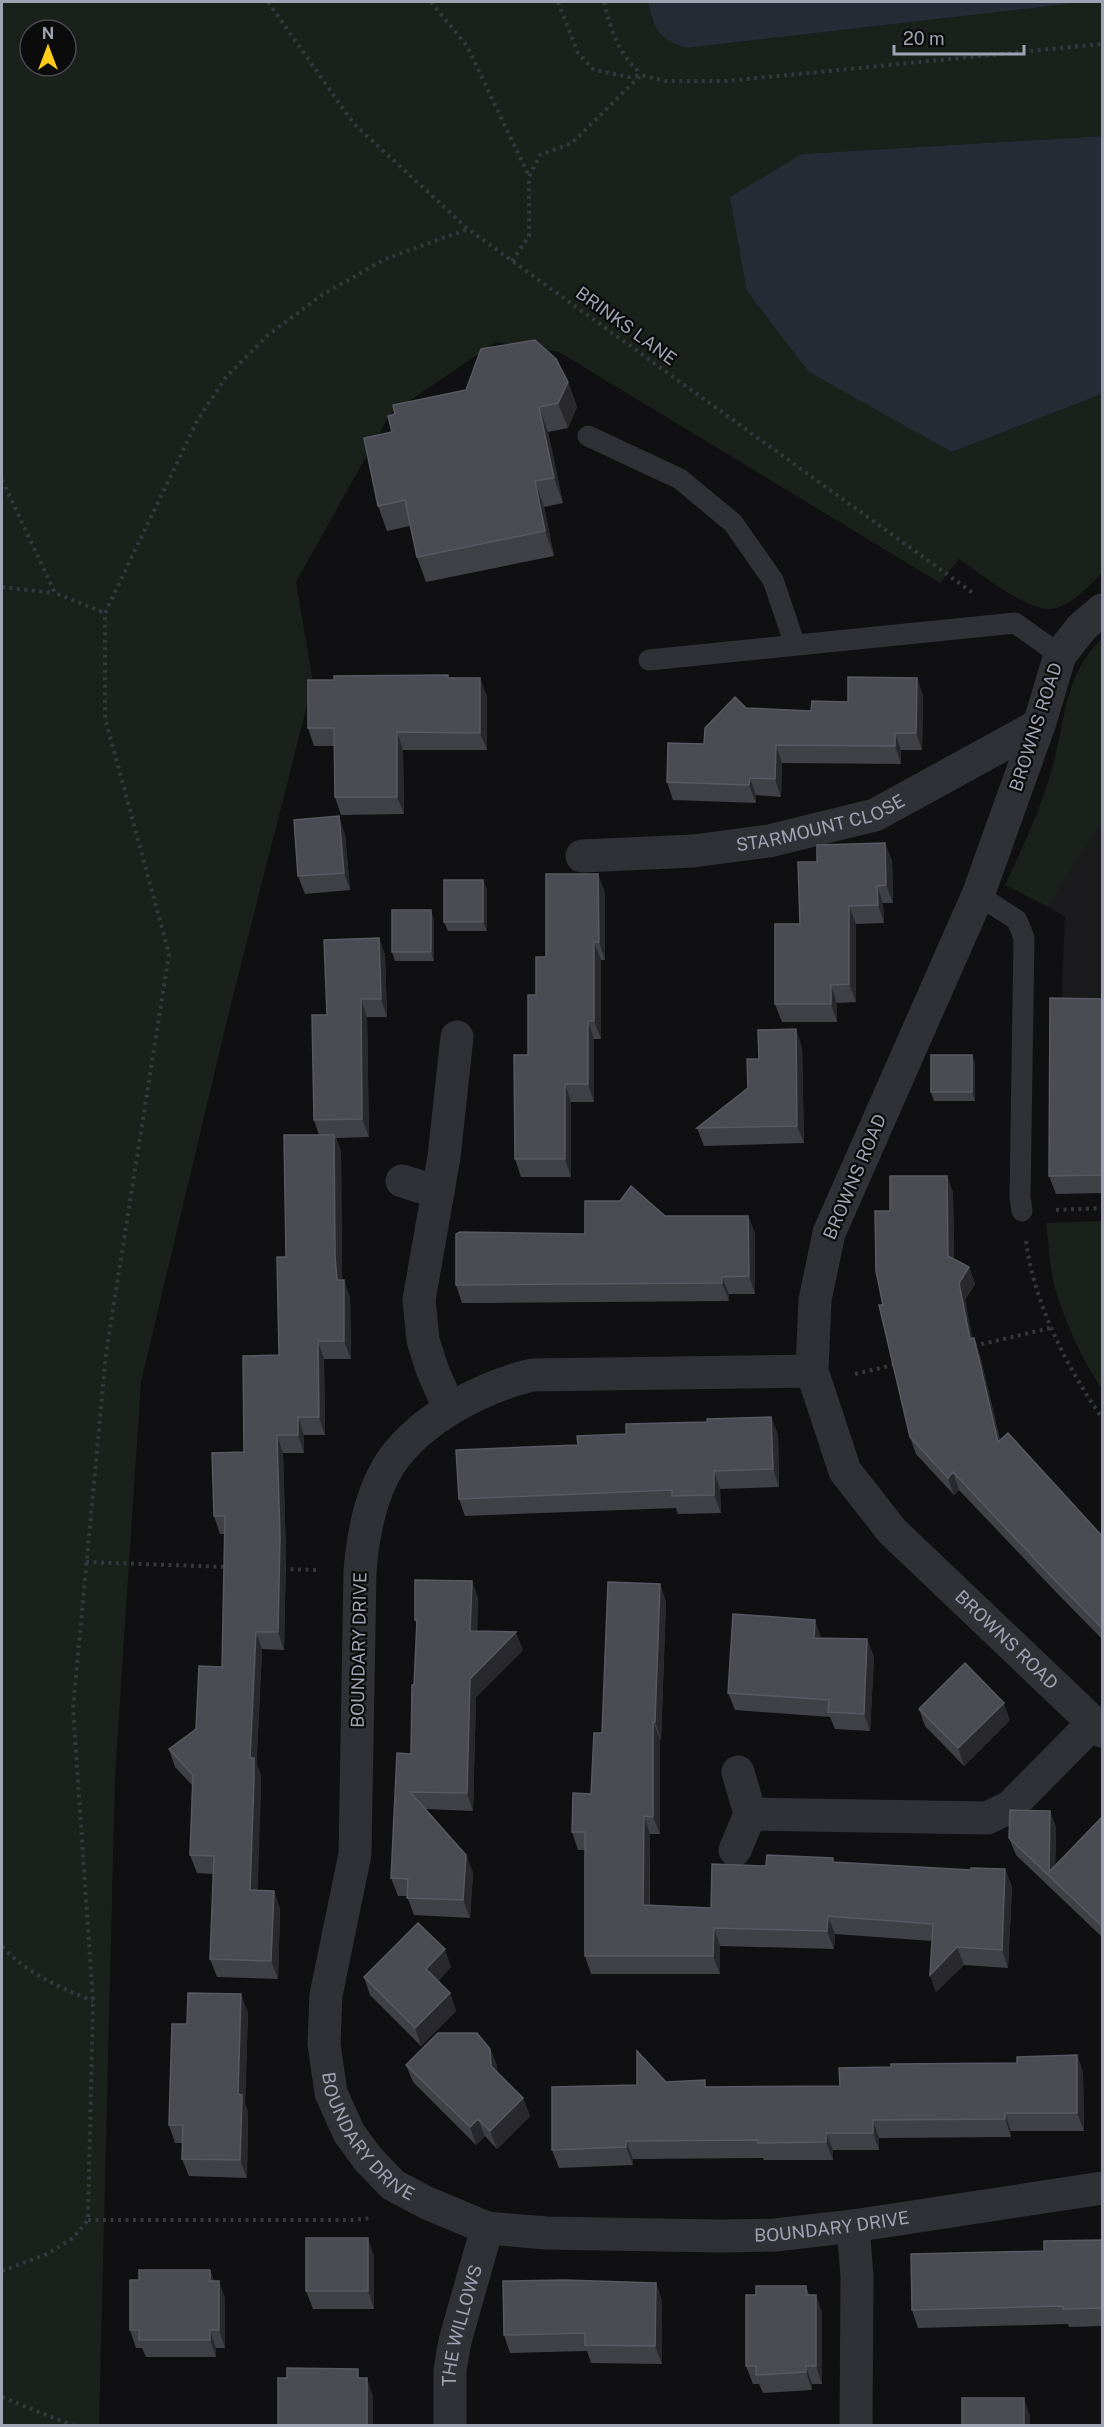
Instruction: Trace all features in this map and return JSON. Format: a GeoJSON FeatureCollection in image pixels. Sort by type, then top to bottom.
{"type":"FeatureCollection","features":[{"type":"Feature","properties":{"kind":"street","name":"BROWNS ROAD"},"geometry":{"type":"LineString","coordinates":[[750,1814],[987,1818],[1010,1807],[1098,1727],[891,1531],[846,1471],[814,1377],[815,1300],[829,1233],[978,895],[1039,725],[1060,656],[1082,627],[1102,610]]}},
{"type":"Feature","properties":{"kind":"street","name":"STARMOUNT CLOSE"},"geometry":{"type":"LineString","coordinates":[[582,856],[693,851],[769,842],[874,815],[1039,725]]}},
{"type":"Feature","properties":{"kind":"street"},"geometry":{"type":"LineString","coordinates":[[449,1408],[432,1369],[423,1340],[419,1300],[438,1192],[457,1037]]}},
{"type":"Feature","properties":{"kind":"street"},"geometry":{"type":"LineString","coordinates":[[402,1181],[438,1192]]}},
{"type":"Feature","properties":{"kind":"street","name":"BOUNDARY DRIVE"},"geometry":{"type":"LineString","coordinates":[[814,1377],[532,1376],[508,1381],[449,1408],[391,1462],[374,1498],[363,1538],[360,1571],[355,1854],[326,1995],[324,2044],[331,2093],[349,2133],[368,2159],[393,2184],[427,2204],[487,2228],[546,2233],[775,2235],[853,2226],[1102,2188]]}},
{"type":"Feature","properties":{"kind":"street"},"geometry":{"type":"LineString","coordinates":[[735,1850],[750,1814],[738,1772]]}},
{"type":"Feature","properties":{"kind":"street"},"geometry":{"type":"LineString","coordinates":[[853,2226],[857,2276],[856,2426]]}},
{"type":"Feature","properties":{"kind":"street","name":"THE WILLOWS"},"geometry":{"type":"LineString","coordinates":[[450,2426],[450,2370],[455,2341],[487,2228]]}},
{"type":"Feature","properties":{"kind":"lane"},"geometry":{"type":"LineString","coordinates":[[588,436],[680,479],[733,523],[773,580],[795,645]]}},
{"type":"Feature","properties":{"kind":"lane"},"geometry":{"type":"LineString","coordinates":[[649,660],[1015,623],[1060,656]]}},
{"type":"Feature","properties":{"kind":"lane"},"geometry":{"type":"LineString","coordinates":[[978,895],[1017,920],[1024,938],[1020,1197],[1022,1211]]}},
{"type":"Feature","properties":{"kind":"path","name":"BRINKS LANE"},"geometry":{"type":"LineString","coordinates":[[268,2],[354,124],[468,229],[1015,623]]}},
{"type":"Feature","properties":{"kind":"path"},"geometry":{"type":"LineString","coordinates":[[431,2],[467,46],[529,177],[529,236],[512,261]]}},
{"type":"Feature","properties":{"kind":"path"},"geometry":{"type":"LineString","coordinates":[[558,2],[578,53],[594,70],[630,77],[641,75],[665,81],[727,81],[1102,44]]}},
{"type":"Feature","properties":{"kind":"path"},"geometry":{"type":"LineString","coordinates":[[604,2],[613,37],[627,60],[641,75]]}},
{"type":"Feature","properties":{"kind":"path"},"geometry":{"type":"LineString","coordinates":[[529,177],[540,155],[572,142],[641,75]]}},
{"type":"Feature","properties":{"kind":"path"},"geometry":{"type":"LineString","coordinates":[[2,2271],[47,2254],[73,2238],[88,2220],[93,2001],[73,1708],[106,1354],[169,954],[105,718],[105,613],[197,421],[226,378],[268,335],[322,295],[385,259],[468,229]]}},
{"type":"Feature","properties":{"kind":"path"},"geometry":{"type":"LineString","coordinates":[[2,480],[55,593]]}},
{"type":"Feature","properties":{"kind":"path"},"geometry":{"type":"LineString","coordinates":[[2,587],[55,593],[105,613]]}},
{"type":"Feature","properties":{"kind":"path"},"geometry":{"type":"LineString","coordinates":[[1102,1208],[1022,1211],[1027,1256],[1050,1328],[1078,1382],[1102,1418]]}},
{"type":"Feature","properties":{"kind":"path"},"geometry":{"type":"LineString","coordinates":[[972,1347],[1050,1328]]}},
{"type":"Feature","properties":{"kind":"path"},"geometry":{"type":"LineString","coordinates":[[814,1377],[905,1362]]}},
{"type":"Feature","properties":{"kind":"path"},"geometry":{"type":"LineString","coordinates":[[86,1562],[229,1567]]}},
{"type":"Feature","properties":{"kind":"path"},"geometry":{"type":"LineString","coordinates":[[277,1568],[360,1571]]}},
{"type":"Feature","properties":{"kind":"path"},"geometry":{"type":"LineString","coordinates":[[2,1947],[19,1964],[56,1985],[93,2001]]}},
{"type":"Feature","properties":{"kind":"path"},"geometry":{"type":"LineString","coordinates":[[88,2220],[353,2220],[388,2216],[427,2204]]}},
{"type":"Feature","properties":{"kind":"path"},"geometry":{"type":"LineString","coordinates":[[2,2397],[74,2426]]}},
{"type":"Feature","properties":{"kind":"shaded area"},"geometry":{"type":"Polygon","coordinates":[[[2,2],[648,2],[652,21],[687,48],[1102,2],[1102,136],[802,154],[952,452],[1102,394],[1102,573],[1071,601],[1049,609],[1027,603],[1002,589],[959,559],[940,583],[559,352],[496,342],[390,414],[296,582],[313,682],[230,1008],[141,1382],[115,1776],[99,2426],[2,2425],[2,2]]]}},
{"type":"Feature","properties":{"kind":"shaded area"},"geometry":{"type":"Polygon","coordinates":[[[648,2],[1086,2],[687,48],[670,41],[659,32],[648,2]]]}},
{"type":"Feature","properties":{"kind":"shaded area"},"geometry":{"type":"Polygon","coordinates":[[[1102,136],[1102,394],[952,452],[809,372],[747,291],[730,197],[802,154],[1102,136]]]}},
{"type":"Feature","properties":{"kind":"shaded area"},"geometry":{"type":"Polygon","coordinates":[[[1102,639],[1102,821],[1048,907],[1005,885],[1031,828],[1047,784],[1073,683],[1089,652],[1102,639]]]}},
{"type":"Feature","properties":{"kind":"shaded area"},"geometry":{"type":"Polygon","coordinates":[[[1102,821],[1102,1012],[1061,1010],[1065,917],[1048,907],[1102,821]]]}},
{"type":"Feature","properties":{"kind":"shaded area"},"geometry":{"type":"Polygon","coordinates":[[[1102,1221],[1102,1389],[1081,1353],[1059,1301],[1051,1272],[1046,1223],[1102,1221]]]}},
{"type":"Feature","properties":{"kind":"building"},"geometry":{"type":"Polygon","coordinates":[[[535,340],[556,359],[568,382],[558,403],[539,407],[554,478],[535,481],[545,531],[417,557],[405,500],[378,506],[364,438],[392,432],[388,416],[395,414],[393,405],[466,390],[481,349],[535,340]]]}},
{"type":"Feature","properties":{"kind":"building"},"geometry":{"type":"Polygon","coordinates":[[[448,675],[448,678],[480,678],[480,733],[397,732],[397,797],[335,797],[334,728],[308,728],[308,680],[334,680],[334,676],[448,675]]]}},
{"type":"Feature","properties":{"kind":"building"},"geometry":{"type":"Polygon","coordinates":[[[848,677],[917,678],[916,733],[895,733],[895,746],[776,745],[775,779],[750,778],[749,785],[667,782],[668,743],[704,744],[705,728],[735,697],[746,708],[811,711],[812,701],[848,702],[848,677]]]}},
{"type":"Feature","properties":{"kind":"building"},"geometry":{"type":"Polygon","coordinates":[[[339,816],[344,873],[298,876],[294,820],[339,816]]]}},
{"type":"Feature","properties":{"kind":"building"},"geometry":{"type":"Polygon","coordinates":[[[885,843],[886,885],[877,886],[878,905],[849,906],[849,984],[831,985],[831,1004],[775,1004],[775,924],[800,924],[798,862],[817,862],[817,845],[885,843]]]}},
{"type":"Feature","properties":{"kind":"building"},"geometry":{"type":"Polygon","coordinates":[[[546,874],[598,874],[599,942],[594,942],[594,1021],[588,1021],[588,1084],[565,1084],[565,1159],[515,1159],[514,1055],[528,1055],[528,995],[536,995],[536,957],[546,957],[546,874]]]}},
{"type":"Feature","properties":{"kind":"building"},"geometry":{"type":"Polygon","coordinates":[[[444,880],[483,880],[483,922],[444,922],[444,880]]]}},
{"type":"Feature","properties":{"kind":"building"},"geometry":{"type":"Polygon","coordinates":[[[392,910],[431,910],[431,952],[392,952],[392,910]]]}},
{"type":"Feature","properties":{"kind":"building"},"geometry":{"type":"Polygon","coordinates":[[[379,938],[381,999],[361,999],[362,1119],[314,1120],[312,1015],[327,1015],[324,940],[379,938]]]}},
{"type":"Feature","properties":{"kind":"building"},"geometry":{"type":"Polygon","coordinates":[[[1050,998],[1102,999],[1102,1175],[1049,1176],[1050,998]]]}},
{"type":"Feature","properties":{"kind":"building"},"geometry":{"type":"Polygon","coordinates":[[[796,1029],[797,1126],[697,1128],[748,1088],[747,1059],[759,1059],[758,1030],[796,1029]]]}},
{"type":"Feature","properties":{"kind":"building"},"geometry":{"type":"Polygon","coordinates":[[[931,1055],[972,1055],[972,1092],[931,1092],[931,1055]]]}},
{"type":"Feature","properties":{"kind":"building"},"geometry":{"type":"Polygon","coordinates":[[[284,1135],[334,1135],[335,1256],[337,1280],[344,1280],[344,1341],[318,1341],[319,1417],[298,1417],[298,1435],[277,1435],[280,1536],[278,1632],[256,1632],[250,1758],[254,1758],[254,1779],[250,1890],[274,1891],[271,1961],[210,1959],[214,1856],[190,1855],[193,1775],[169,1749],[196,1729],[199,1666],[222,1667],[225,1516],[214,1516],[212,1453],[244,1452],[243,1356],[279,1355],[277,1257],[286,1257],[284,1135]]]}},
{"type":"Feature","properties":{"kind":"building"},"geometry":{"type":"Polygon","coordinates":[[[890,1176],[947,1176],[948,1256],[969,1267],[959,1283],[970,1339],[974,1338],[998,1442],[1008,1433],[1102,1536],[1102,1628],[953,1472],[948,1478],[910,1437],[879,1305],[883,1305],[876,1271],[875,1211],[890,1211],[890,1176]]]}},
{"type":"Feature","properties":{"kind":"building"},"geometry":{"type":"Polygon","coordinates":[[[631,1186],[665,1216],[748,1216],[749,1276],[722,1277],[722,1283],[456,1285],[456,1234],[460,1232],[585,1234],[585,1201],[620,1201],[631,1186]]]}},
{"type":"Feature","properties":{"kind":"building"},"geometry":{"type":"Polygon","coordinates":[[[771,1417],[773,1469],[714,1471],[714,1495],[672,1496],[672,1490],[459,1499],[456,1450],[578,1445],[577,1436],[626,1434],[626,1424],[707,1422],[707,1419],[771,1417]]]}},
{"type":"Feature","properties":{"kind":"building"},"geometry":{"type":"Polygon","coordinates":[[[415,1580],[472,1581],[470,1631],[516,1632],[470,1679],[467,1793],[410,1792],[466,1855],[463,1900],[407,1898],[408,1879],[391,1878],[397,1753],[411,1754],[412,1685],[414,1685],[417,1620],[415,1620],[415,1580]]]}},
{"type":"Feature","properties":{"kind":"building"},"geometry":{"type":"Polygon","coordinates":[[[608,1582],[660,1584],[655,1722],[653,1722],[653,1817],[644,1816],[643,1905],[711,1908],[712,1864],[766,1866],[767,1855],[833,1858],[833,1862],[971,1870],[971,1868],[1005,1869],[1002,1950],[957,1947],[930,1975],[933,1924],[828,1916],[827,1931],[714,1928],[713,1956],[585,1956],[585,1832],[572,1832],[573,1793],[591,1794],[594,1733],[602,1733],[608,1582]]]}},
{"type":"Feature","properties":{"kind":"building"},"geometry":{"type":"Polygon","coordinates":[[[733,1614],[815,1620],[814,1638],[867,1639],[864,1714],[828,1712],[829,1700],[728,1693],[733,1614]]]}},
{"type":"Feature","properties":{"kind":"building"},"geometry":{"type":"Polygon","coordinates":[[[965,1663],[1004,1703],[958,1748],[919,1709],[965,1663]]]}},
{"type":"Feature","properties":{"kind":"building"},"geometry":{"type":"Polygon","coordinates":[[[1010,1810],[1050,1811],[1049,1872],[1102,1817],[1102,1926],[1009,1838],[1010,1810]]]}},
{"type":"Feature","properties":{"kind":"building"},"geometry":{"type":"Polygon","coordinates":[[[418,1923],[445,1949],[426,1969],[450,1993],[415,2028],[364,1977],[418,1923]]]}},
{"type":"Feature","properties":{"kind":"building"},"geometry":{"type":"Polygon","coordinates":[[[188,1993],[241,1994],[238,2094],[242,2095],[240,2160],[182,2159],[183,2125],[169,2125],[172,2024],[187,2024],[188,1993]]]}},
{"type":"Feature","properties":{"kind":"building"},"geometry":{"type":"Polygon","coordinates":[[[438,2033],[477,2033],[490,2049],[491,2066],[523,2098],[490,2131],[478,2119],[470,2127],[406,2065],[438,2033]]]}},
{"type":"Feature","properties":{"kind":"building"},"geometry":{"type":"Polygon","coordinates":[[[637,2051],[666,2082],[705,2080],[705,2087],[840,2086],[839,2068],[891,2067],[891,2064],[1017,2063],[1017,2057],[1077,2055],[1077,2113],[1005,2113],[1005,2119],[873,2120],[873,2133],[826,2133],[826,2142],[626,2141],[626,2147],[552,2150],[552,2087],[637,2085],[637,2051]]]}},
{"type":"Feature","properties":{"kind":"building"},"geometry":{"type":"Polygon","coordinates":[[[306,2238],[368,2238],[368,2291],[306,2291],[306,2238]]]}},
{"type":"Feature","properties":{"kind":"building"},"geometry":{"type":"Polygon","coordinates":[[[1102,2240],[1102,2308],[1063,2309],[1063,2306],[912,2310],[911,2254],[1044,2251],[1044,2241],[1102,2240]]]}},
{"type":"Feature","properties":{"kind":"building"},"geometry":{"type":"Polygon","coordinates":[[[139,2270],[210,2270],[210,2281],[219,2281],[219,2330],[210,2330],[210,2340],[139,2340],[139,2330],[130,2330],[130,2280],[139,2280],[139,2270]]]}},
{"type":"Feature","properties":{"kind":"building"},"geometry":{"type":"Polygon","coordinates":[[[565,2280],[656,2283],[655,2346],[585,2345],[585,2333],[504,2335],[503,2281],[565,2280]]]}},
{"type":"Feature","properties":{"kind":"building"},"geometry":{"type":"Polygon","coordinates":[[[756,2286],[806,2286],[806,2295],[816,2295],[816,2366],[806,2366],[806,2372],[756,2375],[756,2366],[746,2366],[746,2295],[756,2295],[756,2286]]]}},
{"type":"Feature","properties":{"kind":"building"},"geometry":{"type":"Polygon","coordinates":[[[287,2368],[358,2369],[358,2378],[367,2378],[367,2426],[278,2426],[278,2378],[287,2378],[287,2368]]]}},
{"type":"Feature","properties":{"kind":"building"},"geometry":{"type":"Polygon","coordinates":[[[962,2398],[1024,2398],[1024,2426],[962,2426],[962,2398]]]}}]}
